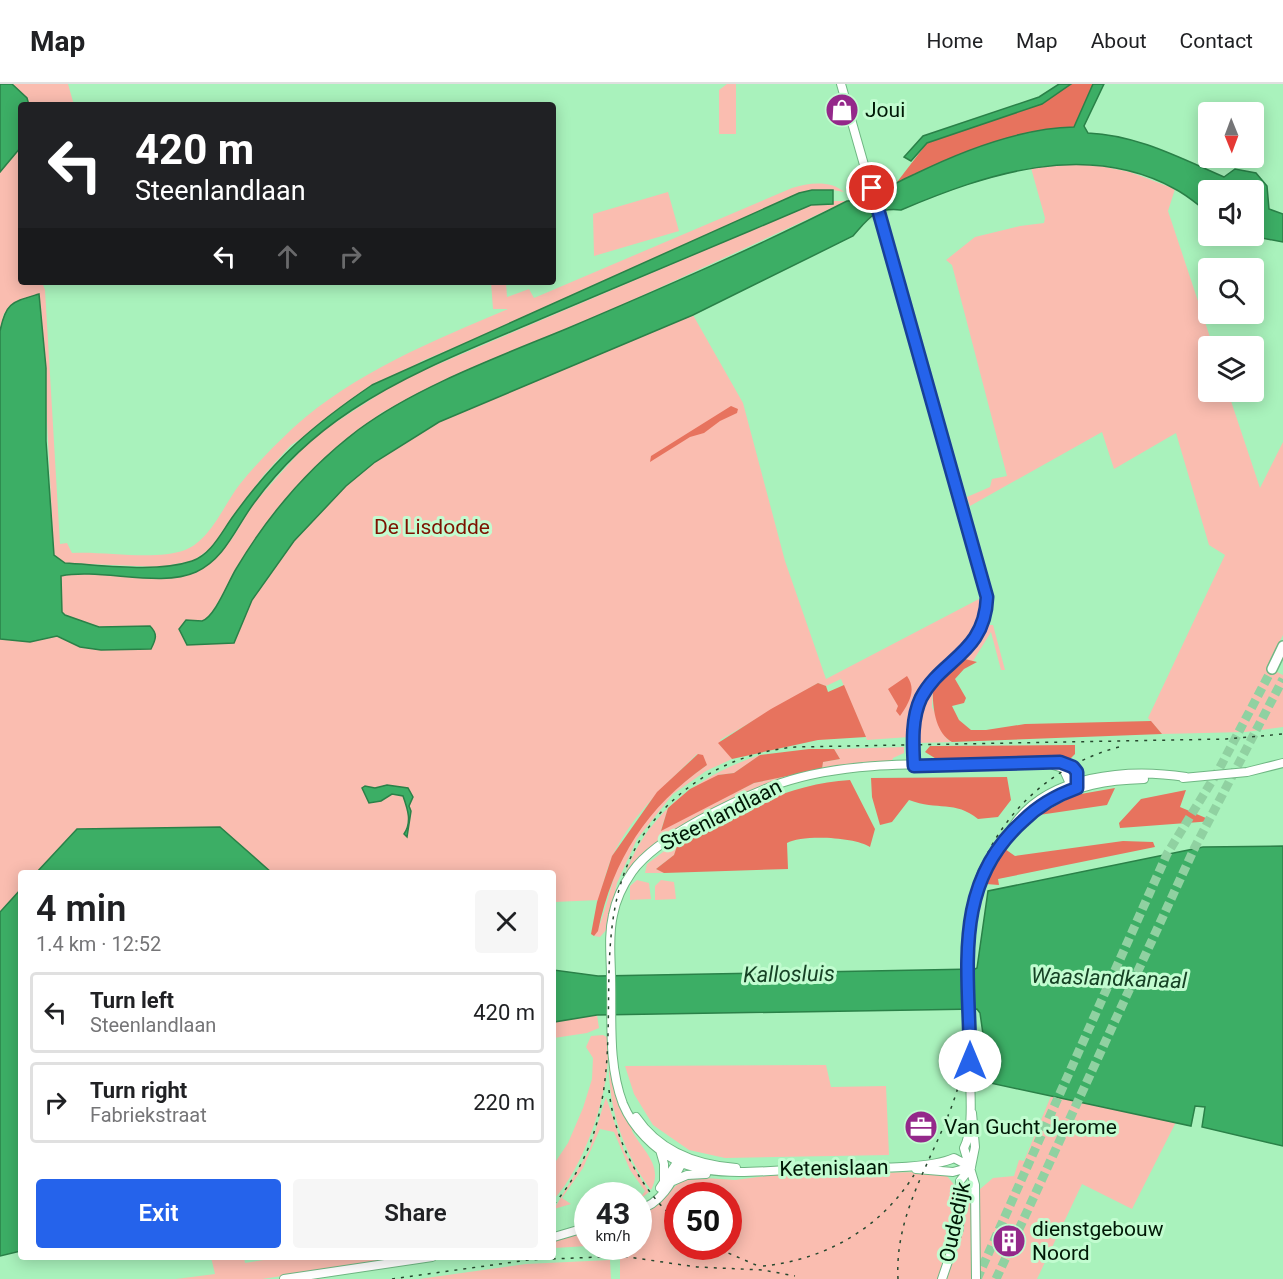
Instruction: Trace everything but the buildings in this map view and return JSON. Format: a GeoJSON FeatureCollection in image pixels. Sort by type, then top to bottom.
{"type":"FeatureCollection","features":[{"type":"Feature","properties":{"kind":"highway"},"geometry":{"type":"LineString","coordinates":[[1272,669],[1283,646]]}},
{"type":"Feature","properties":{"kind":"main road"},"geometry":{"type":"LineString","coordinates":[[841,84],[987,597],[984,620],[974,641],[921,698],[914,726],[914,766]]}},
{"type":"Feature","properties":{"kind":"main road"},"geometry":{"type":"LineString","coordinates":[[976,1279],[975,1185],[971,1167],[975,1140],[970,1100],[969,924],[975,895],[992,855],[1037,803],[1074,786],[1113,780],[1247,772],[1283,763]]}},
{"type":"Feature","properties":{"kind":"main road","name":"Steenlandlaan"},"geometry":{"type":"LineString","coordinates":[[622,1096],[614,1062],[610,932],[617,901],[632,871],[658,845],[743,799],[795,779],[848,769],[1035,764],[1059,766],[1074,786]]}},
{"type":"Feature","properties":{"kind":"main road"},"geometry":{"type":"LineString","coordinates":[[622,1096],[648,1132],[681,1159]]}},
{"type":"Feature","properties":{"kind":"main road","name":"Ketenislaan"},"geometry":{"type":"LineString","coordinates":[[622,1096],[632,1120],[660,1150],[708,1172],[907,1166],[945,1162],[954,1158],[971,1167]]}},
{"type":"Feature","properties":{"kind":"main road"},"geometry":{"type":"LineString","coordinates":[[660,1150],[664,1164],[664,1182]]}},
{"type":"Feature","properties":{"kind":"main road"},"geometry":{"type":"LineString","coordinates":[[652,1202],[673,1181],[681,1159]]}},
{"type":"Feature","properties":{"kind":"main road"},"geometry":{"type":"LineString","coordinates":[[665,1182],[681,1159]]}},
{"type":"Feature","properties":{"kind":"main road","name":"Ketenislaan"},"geometry":{"type":"LineString","coordinates":[[681,1159],[713,1165],[761,1169]]}},
{"type":"Feature","properties":{"kind":"main road","name":"Ketenislaan"},"geometry":{"type":"LineString","coordinates":[[907,1166],[953,1172],[971,1167]]}},
{"type":"Feature","properties":{"kind":"main road","name":"Oudedijk"},"geometry":{"type":"LineString","coordinates":[[942,1279],[958,1229],[960,1181],[971,1167]]}},
{"type":"Feature","properties":{"kind":"main road","name":"Ketenislaan"},"geometry":{"type":"LineString","coordinates":[[673,1181],[693,1174],[717,1176],[726,1173]]}},
{"type":"Feature","properties":{"kind":"main road"},"geometry":{"type":"LineString","coordinates":[[652,1196],[664,1184]]}},
{"type":"Feature","properties":{"kind":"main road"},"geometry":{"type":"LineString","coordinates":[[556,1236],[574,1231]]}},
{"type":"Feature","properties":{"kind":"main road"},"geometry":{"type":"LineString","coordinates":[[284,1279],[412,1260]]}},
{"type":"Feature","properties":{"kind":"green space"},"geometry":{"type":"Polygon","coordinates":[[[12,84],[68,84],[73,102],[28,102],[27,98],[12,84]]]}},
{"type":"Feature","properties":{"kind":"green space"},"geometry":{"type":"Polygon","coordinates":[[[727,84],[736,84],[736,134],[719,134],[719,90],[727,84]]]}},
{"type":"Feature","properties":{"kind":"green space"},"geometry":{"type":"Polygon","coordinates":[[[18,151],[18,285],[43,285],[45,290],[60,544],[67,543],[72,553],[145,555],[173,553],[194,545],[210,530],[252,469],[293,428],[342,390],[423,346],[508,309],[493,309],[491,285],[506,285],[507,297],[529,289],[534,298],[792,188],[826,184],[844,192],[833,190],[422,361],[291,445],[263,476],[211,548],[193,561],[159,567],[64,563],[54,555],[41,307],[4,313],[0,331],[0,172],[18,151]]]}},
{"type":"Feature","properties":{"kind":"green space"},"geometry":{"type":"Polygon","coordinates":[[[1086,163],[1130,172],[1175,189],[1168,211],[1198,301],[1198,324],[1206,324],[1210,336],[1198,336],[1198,402],[1231,402],[1260,488],[1283,442],[1283,635],[1267,667],[1283,675],[1283,727],[1245,732],[1162,734],[1148,718],[1225,555],[1209,545],[1176,433],[1114,469],[1102,432],[970,506],[967,497],[990,487],[992,479],[1007,476],[952,265],[946,260],[975,237],[1020,226],[1044,223],[1045,218],[1031,168],[1086,163]]]}},
{"type":"Feature","properties":{"kind":"green space"},"geometry":{"type":"Polygon","coordinates":[[[668,192],[679,231],[594,256],[593,214],[668,192]]]}},
{"type":"Feature","properties":{"kind":"green space","name":"De Lisdodde"},"geometry":{"type":"Polygon","coordinates":[[[833,201],[847,201],[620,306],[488,362],[381,413],[260,534],[207,620],[186,620],[234,643],[252,600],[294,541],[346,486],[375,462],[439,422],[693,315],[743,403],[785,561],[826,679],[979,599],[978,616],[964,643],[920,690],[910,716],[909,737],[867,740],[841,679],[826,686],[818,683],[720,740],[732,759],[706,771],[673,794],[637,839],[617,883],[607,929],[600,937],[594,936],[603,916],[621,857],[640,826],[652,812],[679,787],[707,765],[697,754],[650,801],[621,840],[611,860],[599,900],[556,902],[556,870],[269,870],[220,827],[77,829],[39,870],[18,870],[18,892],[0,912],[0,639],[30,642],[57,635],[81,647],[102,650],[151,649],[150,626],[99,627],[65,615],[62,612],[61,576],[78,573],[167,577],[196,573],[231,540],[254,503],[313,437],[401,380],[811,205],[832,204],[833,201]]]}},
{"type":"Feature","properties":{"kind":"green space"},"geometry":{"type":"Polygon","coordinates":[[[989,625],[993,625],[1005,670],[1001,670],[991,632],[973,661],[965,659],[957,664],[975,646],[989,625]]]}},
{"type":"Feature","properties":{"kind":"green space"},"geometry":{"type":"Polygon","coordinates":[[[933,688],[932,707],[947,739],[952,742],[917,743],[921,709],[933,688]]]}},
{"type":"Feature","properties":{"kind":"green space"},"geometry":{"type":"Polygon","coordinates":[[[904,747],[904,753],[893,758],[891,764],[814,771],[747,793],[667,836],[647,851],[623,880],[645,836],[668,809],[661,830],[754,783],[822,769],[823,762],[840,759],[834,749],[904,747]]]}},
{"type":"Feature","properties":{"kind":"green space"},"geometry":{"type":"Polygon","coordinates":[[[760,755],[734,773],[718,775],[670,807],[695,786],[715,774],[760,755]]]}},
{"type":"Feature","properties":{"kind":"green space"},"geometry":{"type":"Polygon","coordinates":[[[679,840],[674,855],[656,869],[664,873],[645,873],[647,864],[679,840]]]}},
{"type":"Feature","properties":{"kind":"green space"},"geometry":{"type":"Polygon","coordinates":[[[637,880],[649,883],[651,899],[630,900],[630,886],[637,880]]]}},
{"type":"Feature","properties":{"kind":"green space"},"geometry":{"type":"Polygon","coordinates":[[[661,880],[674,882],[676,899],[655,900],[655,886],[661,880]]]}},
{"type":"Feature","properties":{"kind":"green space"},"geometry":{"type":"Polygon","coordinates":[[[597,1015],[599,1028],[587,1033],[556,1038],[556,1022],[597,1015]]]}},
{"type":"Feature","properties":{"kind":"green space"},"geometry":{"type":"Polygon","coordinates":[[[591,1036],[607,1037],[606,1077],[601,1100],[586,1145],[576,1166],[556,1196],[556,1161],[568,1143],[592,1079],[593,1058],[586,1047],[591,1036]]]}},
{"type":"Feature","properties":{"kind":"green space"},"geometry":{"type":"Polygon","coordinates":[[[609,1056],[633,1125],[632,1131],[654,1166],[652,1187],[652,1182],[646,1182],[641,1175],[624,1143],[614,1109],[609,1056]]]}},
{"type":"Feature","properties":{"kind":"green space"},"geometry":{"type":"Polygon","coordinates":[[[826,1065],[831,1087],[886,1086],[889,1155],[725,1158],[689,1150],[653,1125],[634,1094],[625,1066],[826,1065]]]}},
{"type":"Feature","properties":{"kind":"green space"},"geometry":{"type":"Polygon","coordinates":[[[1051,1096],[1176,1122],[1132,1209],[1082,1184],[1037,1279],[620,1279],[620,1260],[652,1260],[652,1205],[664,1196],[664,1260],[742,1260],[742,1182],[680,1182],[690,1177],[735,1180],[782,1174],[927,1172],[947,1176],[956,1187],[979,1190],[993,1178],[1014,1176],[1019,1160],[1024,1161],[1051,1096]]]}},
{"type":"Feature","properties":{"kind":"green space"},"geometry":{"type":"Polygon","coordinates":[[[606,1097],[624,1151],[643,1182],[639,1182],[630,1170],[614,1132],[600,1129],[583,1168],[562,1198],[571,1204],[556,1208],[589,1151],[606,1097]]]}},
{"type":"Feature","properties":{"kind":"green space"},"geometry":{"type":"Polygon","coordinates":[[[574,1235],[574,1247],[556,1248],[556,1240],[574,1235]]]}},
{"type":"Feature","properties":{"kind":"green space"},"geometry":{"type":"Polygon","coordinates":[[[212,1260],[244,1260],[245,1263],[264,1260],[392,1260],[262,1279],[176,1279],[215,1274],[212,1260]]]}},
{"type":"Feature","properties":{"kind":"green space"},"geometry":{"type":"Polygon","coordinates":[[[610,1260],[611,1279],[419,1279],[526,1264],[610,1260]]]}},
{"type":"Feature","properties":{"kind":"shaded area"},"geometry":{"type":"Polygon","coordinates":[[[1071,84],[1093,84],[1074,127],[1018,136],[894,186],[927,143],[1042,104],[1071,84]]]}},
{"type":"Feature","properties":{"kind":"shaded area"},"geometry":{"type":"Polygon","coordinates":[[[731,406],[738,409],[737,413],[720,421],[704,433],[690,437],[650,462],[651,456],[731,406]]]}},
{"type":"Feature","properties":{"kind":"shaded area"},"geometry":{"type":"Polygon","coordinates":[[[965,659],[977,662],[964,669],[955,679],[966,698],[964,703],[952,706],[959,720],[971,730],[1025,724],[1151,721],[1162,734],[952,742],[946,738],[938,725],[934,710],[933,688],[965,659]]]}},
{"type":"Feature","properties":{"kind":"shaded area"},"geometry":{"type":"Polygon","coordinates":[[[907,676],[912,691],[900,716],[896,711],[898,706],[888,689],[907,676]]]}},
{"type":"Feature","properties":{"kind":"shaded area"},"geometry":{"type":"Polygon","coordinates":[[[818,683],[826,686],[828,692],[844,685],[866,737],[818,740],[732,759],[718,743],[771,709],[818,683]]]}},
{"type":"Feature","properties":{"kind":"shaded area"},"geometry":{"type":"Polygon","coordinates":[[[1075,745],[1075,754],[1071,758],[938,760],[925,752],[930,746],[1075,745]]]}},
{"type":"Feature","properties":{"kind":"shaded area"},"geometry":{"type":"Polygon","coordinates":[[[809,749],[834,749],[840,759],[823,762],[822,769],[754,783],[661,831],[668,808],[690,789],[718,775],[734,773],[760,755],[809,749]]]}},
{"type":"Feature","properties":{"kind":"shaded area"},"geometry":{"type":"Polygon","coordinates":[[[698,754],[703,755],[707,765],[686,781],[650,817],[623,858],[613,881],[598,931],[594,936],[591,934],[597,902],[612,856],[657,792],[698,754]]]}},
{"type":"Feature","properties":{"kind":"shaded area"},"geometry":{"type":"Polygon","coordinates":[[[1007,777],[1011,800],[998,817],[978,819],[962,810],[909,800],[892,822],[880,825],[872,797],[871,778],[1007,777]]]}},
{"type":"Feature","properties":{"kind":"shaded area"},"geometry":{"type":"Polygon","coordinates":[[[850,780],[875,829],[870,847],[842,839],[804,838],[787,843],[788,869],[664,873],[656,869],[674,855],[679,840],[742,811],[805,787],[850,780]]]}},
{"type":"Feature","properties":{"kind":"shaded area"},"geometry":{"type":"Polygon","coordinates":[[[1115,788],[1107,805],[1039,815],[1075,795],[1115,788]]]}},
{"type":"Feature","properties":{"kind":"shaded area"},"geometry":{"type":"Polygon","coordinates":[[[1186,790],[1180,807],[1213,821],[1120,828],[1119,823],[1141,799],[1186,790]]]}},
{"type":"Feature","properties":{"kind":"shaded area"},"geometry":{"type":"Polygon","coordinates":[[[1123,841],[1153,842],[1155,847],[998,879],[999,885],[986,884],[1005,849],[1015,856],[1123,841]]]}},
{"type":"Feature","properties":{"kind":"water"},"geometry":{"type":"Polygon","coordinates":[[[0,84],[12,84],[27,98],[28,102],[18,102],[18,151],[0,172],[0,84]]]}},
{"type":"Feature","properties":{"kind":"water"},"geometry":{"type":"Polygon","coordinates":[[[1059,84],[1071,84],[1042,104],[927,143],[911,161],[904,157],[923,136],[1039,97],[1059,84]]]}},
{"type":"Feature","properties":{"kind":"water"},"geometry":{"type":"Polygon","coordinates":[[[1093,84],[1104,84],[1084,126],[1088,133],[1141,143],[1224,177],[1235,169],[1256,173],[1262,180],[1198,180],[1198,205],[1175,189],[1141,174],[1107,167],[1072,165],[1037,168],[1002,175],[967,185],[901,210],[879,212],[868,219],[853,236],[693,315],[439,422],[375,462],[346,486],[294,541],[252,600],[234,643],[187,645],[179,629],[186,620],[202,621],[212,613],[248,549],[275,511],[322,460],[381,414],[458,374],[672,283],[847,201],[874,195],[952,157],[1013,136],[1054,128],[1074,127],[1093,84]]]}},
{"type":"Feature","properties":{"kind":"water"},"geometry":{"type":"Polygon","coordinates":[[[1264,182],[1267,186],[1269,209],[1283,214],[1283,242],[1264,238],[1264,182]]]}},
{"type":"Feature","properties":{"kind":"water"},"geometry":{"type":"Polygon","coordinates":[[[812,190],[833,190],[833,204],[811,205],[470,349],[374,396],[338,420],[298,452],[264,490],[222,551],[215,559],[196,572],[166,578],[94,574],[61,576],[62,612],[65,615],[99,627],[150,626],[155,637],[151,649],[101,650],[80,647],[57,636],[30,642],[0,639],[0,331],[5,314],[16,302],[39,294],[46,368],[46,441],[54,555],[65,563],[129,567],[178,565],[199,558],[205,553],[250,494],[281,459],[313,428],[372,385],[799,193],[812,190]]]}},
{"type":"Feature","properties":{"kind":"water"},"geometry":{"type":"Polygon","coordinates":[[[387,785],[408,788],[413,797],[409,806],[411,811],[407,837],[404,834],[408,825],[408,816],[403,796],[392,794],[381,801],[369,803],[362,788],[387,785]]]}},
{"type":"Feature","properties":{"kind":"water"},"geometry":{"type":"Polygon","coordinates":[[[220,827],[269,870],[39,870],[77,829],[220,827]]]}},
{"type":"Feature","properties":{"kind":"water"},"geometry":{"type":"Polygon","coordinates":[[[1283,846],[1283,1146],[1202,1127],[1205,1107],[1195,1106],[1191,1126],[990,1083],[980,1013],[977,1009],[597,1015],[556,1022],[556,970],[598,976],[975,969],[977,968],[988,891],[1203,847],[1283,846]]]}},
{"type":"Feature","properties":{"kind":"water"},"geometry":{"type":"Polygon","coordinates":[[[18,892],[18,1252],[0,1256],[0,912],[18,892]]]}},
{"type":"Feature","properties":{"kind":"tunnel"},"geometry":{"type":"LineString","coordinates":[[977,1279],[1167,854],[1217,773],[1272,669]]}},
{"type":"Feature","properties":{"kind":"tunnel"},"geometry":{"type":"LineString","coordinates":[[996,1279],[1195,847],[1283,679]]}},
{"type":"Feature","properties":{"kind":"railway"},"geometry":{"type":"LineString","coordinates":[[556,1201],[586,1154],[602,1101],[608,1047],[611,940],[619,888],[640,840],[679,795],[705,776],[733,762],[763,752],[795,747],[1226,739],[1283,734]]}},
{"type":"Feature","properties":{"kind":"railway"},"geometry":{"type":"LineString","coordinates":[[898,1279],[899,1251],[904,1225],[912,1200],[953,1102],[965,1058],[968,1020],[967,926],[972,894],[983,864],[997,836],[1016,811],[1039,789],[1064,770],[1092,756],[1123,746]]}},
{"type":"Feature","properties":{"kind":"railway"},"geometry":{"type":"LineString","coordinates":[[609,1090],[623,1145],[641,1179],[664,1209]]}},
{"type":"Feature","properties":{"kind":"railway"},"geometry":{"type":"LineString","coordinates":[[763,1266],[808,1257],[849,1238],[868,1226],[885,1211],[914,1175]]}},
{"type":"Feature","properties":{"kind":"railway"},"geometry":{"type":"LineString","coordinates":[[556,1259],[621,1256],[697,1267],[763,1270],[795,1276]]}},
{"type":"Feature","properties":{"kind":"railway"},"geometry":{"type":"LineString","coordinates":[[742,1259],[756,1265]]}},
{"type":"Feature","properties":{"kind":"railway"},"geometry":{"type":"LineString","coordinates":[[392,1279],[528,1260]]}},
{"type":"Feature","properties":{"kind":"place","name":"Joui"},"geometry":{"type":"Point","coordinates":[842,110]}},
{"type":"Feature","properties":{"kind":"place","name":"Van Gucht Jerome"},"geometry":{"type":"Point","coordinates":[921,1127]}},
{"type":"Feature","properties":{"kind":"place","name":"dienstgebouw Noord"},"geometry":{"type":"Point","coordinates":[1009,1241]}},
{"type":"Feature","properties":{"kind":"route"},"geometry":{"type":"LineString","coordinates":[[872,188],[987,597],[987,610],[974,641],[929,686],[921,698],[914,726],[914,766],[1060,762],[1073,767],[1077,772],[1077,788],[1048,802],[1014,827],[992,855],[981,874],[969,924],[970,1061]]}},
{"type":"Feature","properties":{"kind":"water label","name":"Kallosluis"},"geometry":{"type":"Point","coordinates":[789,974]}},
{"type":"Feature","properties":{"kind":"water label","name":"Waaslandkanaal"},"geometry":{"type":"Point","coordinates":[1109,978]}}]}
